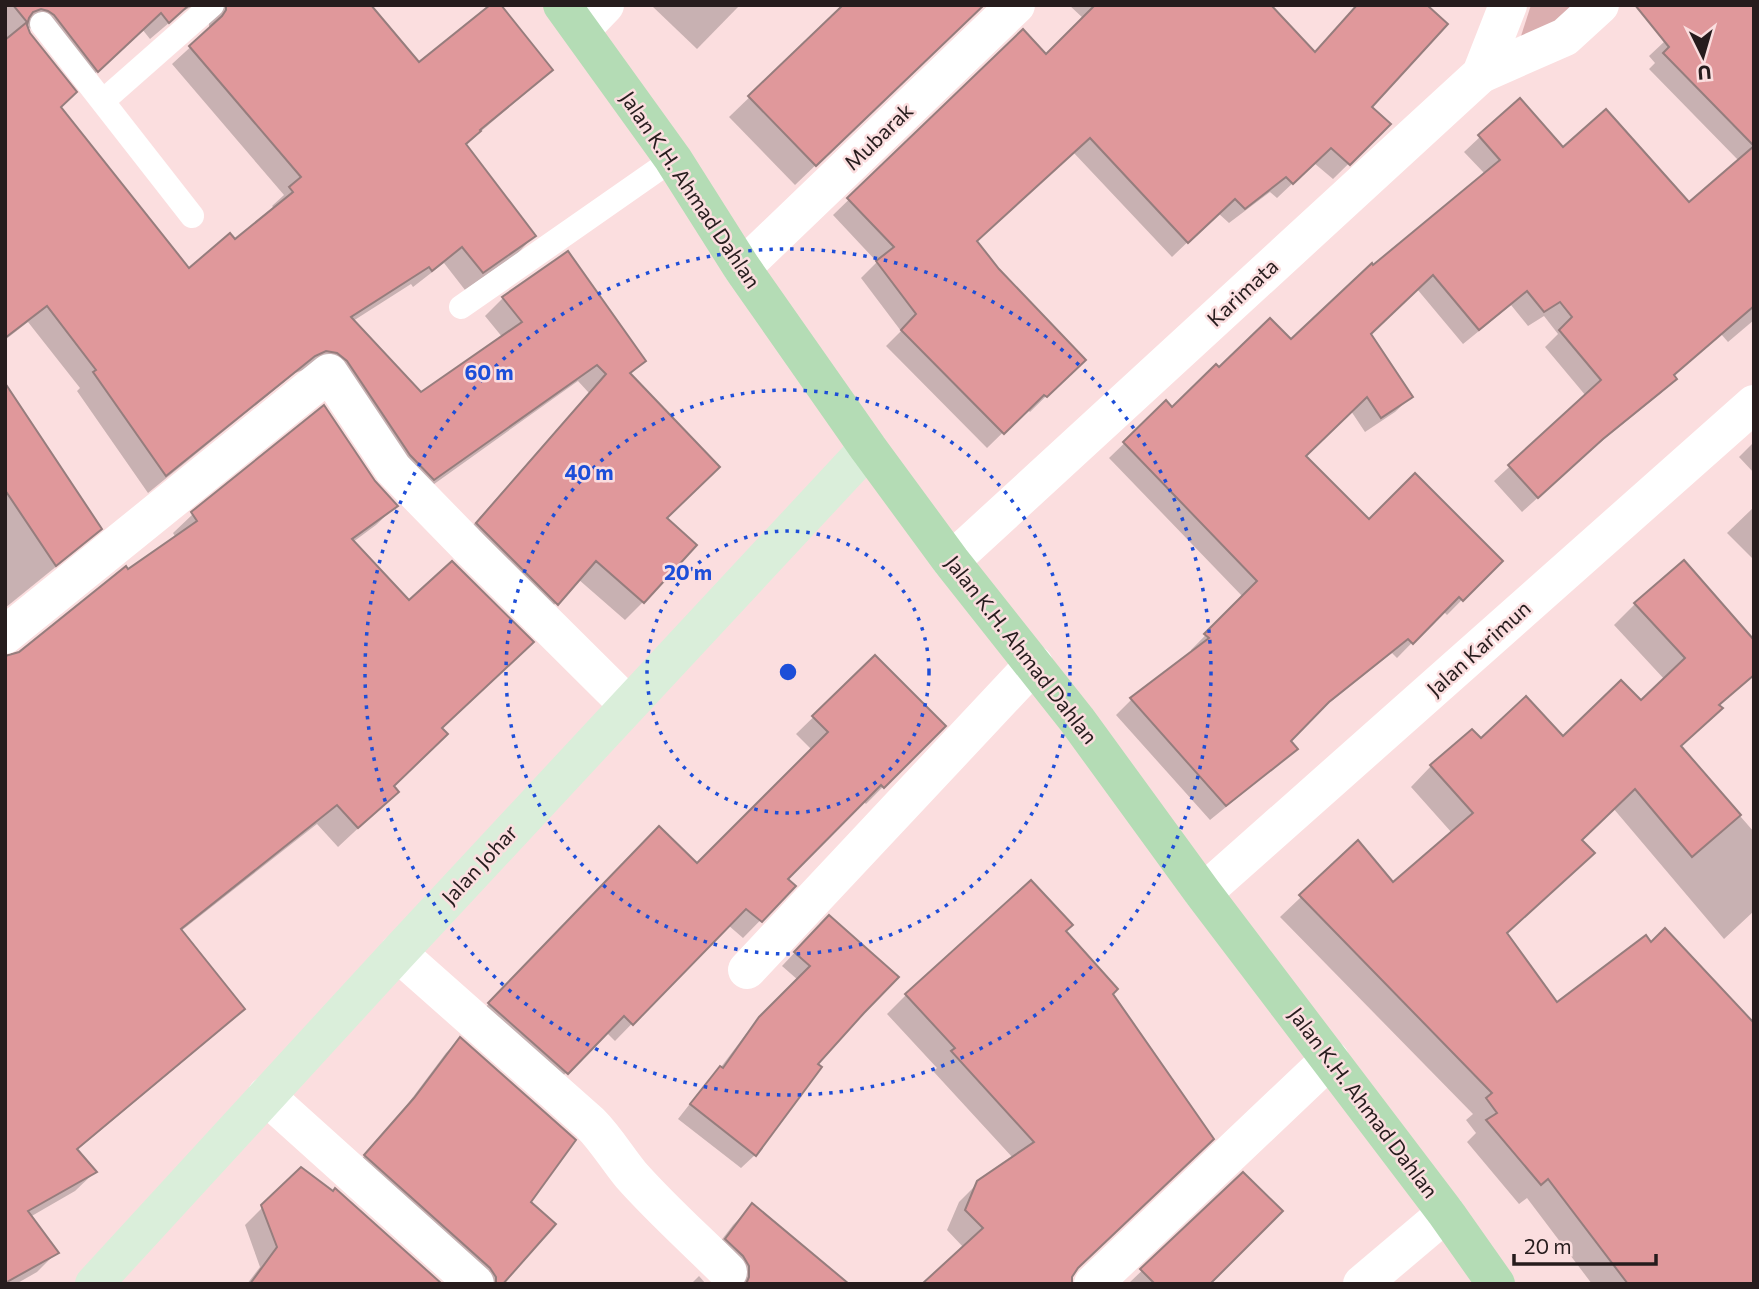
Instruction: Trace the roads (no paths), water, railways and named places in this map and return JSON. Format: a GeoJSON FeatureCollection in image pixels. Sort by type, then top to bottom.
{"type":"FeatureCollection","features":[{"type":"Feature","properties":{"kind":"main road","name":"Jalan K.H. Ahmad Dahlan"},"geometry":{"type":"LineString","coordinates":[[583,13],[743,268],[868,448],[951,561],[1077,720],[1203,893],[1446,1213],[1496,1284]]}},
{"type":"Feature","properties":{"kind":"street","name":"Mubarak"},"geometry":{"type":"LineString","coordinates":[[743,268],[1016,5]]}},
{"type":"Feature","properties":{"kind":"street","name":"Karimata"},"geometry":{"type":"LineString","coordinates":[[951,561],[1480,74],[1508,5]]}},
{"type":"Feature","properties":{"kind":"street"},"geometry":{"type":"LineString","coordinates":[[1480,74],[1565,37],[1600,5]]}},
{"type":"Feature","properties":{"kind":"street"},"geometry":{"type":"LineString","coordinates":[[5,635],[329,373],[393,469],[628,705]]}},
{"type":"Feature","properties":{"kind":"street","name":"Jalan Karimun"},"geometry":{"type":"LineString","coordinates":[[1203,893],[1754,404]]}},
{"type":"Feature","properties":{"kind":"street","name":"Jalan Johar"},"geometry":{"type":"LineString","coordinates":[[94,1284],[868,448]]}},
{"type":"Feature","properties":{"kind":"street"},"geometry":{"type":"LineString","coordinates":[[747,970],[1034,664]]}},
{"type":"Feature","properties":{"kind":"street"},"geometry":{"type":"LineString","coordinates":[[398,953],[590,1123],[644,1189],[728,1272]]}},
{"type":"Feature","properties":{"kind":"street"},"geometry":{"type":"LineString","coordinates":[[1093,1284],[1330,1059]]}},
{"type":"Feature","properties":{"kind":"street"},"geometry":{"type":"LineString","coordinates":[[266,1096],[474,1284]]}},
{"type":"Feature","properties":{"kind":"street"},"geometry":{"type":"LineString","coordinates":[[1362,1284],[1446,1213]]}},
{"type":"Feature","properties":{"kind":"lane"},"geometry":{"type":"LineString","coordinates":[[103,102],[212,5]]}},
{"type":"Feature","properties":{"kind":"lane"},"geometry":{"type":"LineString","coordinates":[[42,24],[192,216]]}},
{"type":"Feature","properties":{"kind":"lane"},"geometry":{"type":"LineString","coordinates":[[461,307],[673,159]]}}]}
